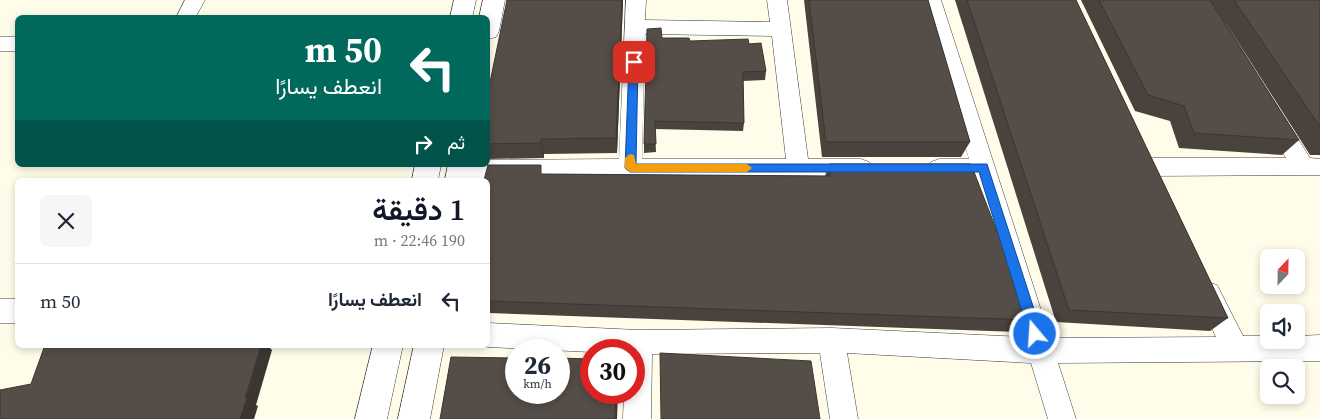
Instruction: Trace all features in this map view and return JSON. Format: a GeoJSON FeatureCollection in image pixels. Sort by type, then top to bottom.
{"type":"FeatureCollection","features":[{"type":"Feature","properties":{"kind":"street"},"geometry":{"type":"LineString","coordinates":[[187,15],[195,0]]}},
{"type":"Feature","properties":{"kind":"street"},"geometry":{"type":"LineString","coordinates":[[462,15],[465,0]]}},
{"type":"Feature","properties":{"kind":"street"},"geometry":{"type":"LineString","coordinates":[[490,21],[494,0]]}},
{"type":"Feature","properties":{"kind":"street"},"geometry":{"type":"LineString","coordinates":[[630,168],[636,0]]}},
{"type":"Feature","properties":{"kind":"street"},"geometry":{"type":"LineString","coordinates":[[777,0],[798,168]]}},
{"type":"Feature","properties":{"kind":"street"},"geometry":{"type":"LineString","coordinates":[[931,0],[1062,419]]}},
{"type":"Feature","properties":{"kind":"street"},"geometry":{"type":"LineString","coordinates":[[635,27],[781,29]]}},
{"type":"Feature","properties":{"kind":"street"},"geometry":{"type":"LineString","coordinates":[[1262,100],[1312,167]]}},
{"type":"Feature","properties":{"kind":"street"},"geometry":{"type":"LineString","coordinates":[[1148,167],[1312,167]]}},
{"type":"Feature","properties":{"kind":"street"},"geometry":{"type":"LineString","coordinates":[[460,171],[630,168],[886,168]]}},
{"type":"Feature","properties":{"kind":"street"},"geometry":{"type":"LineString","coordinates":[[915,168],[984,168]]}},
{"type":"Feature","properties":{"kind":"street"},"geometry":{"type":"LineString","coordinates":[[1198,271],[1235,349]]}},
{"type":"Feature","properties":{"kind":"street"},"geometry":{"type":"LineString","coordinates":[[0,312],[15,312]]}},
{"type":"Feature","properties":{"kind":"street"},"geometry":{"type":"LineString","coordinates":[[490,335],[580,339]]}},
{"type":"Feature","properties":{"kind":"street"},"geometry":{"type":"LineString","coordinates":[[832,340],[844,419]]}},
{"type":"Feature","properties":{"kind":"street"},"geometry":{"type":"LineString","coordinates":[[645,342],[832,340],[1041,351],[1320,348]]}},
{"type":"Feature","properties":{"kind":"street"},"geometry":{"type":"LineString","coordinates":[[371,419],[387,348]]}},
{"type":"Feature","properties":{"kind":"street"},"geometry":{"type":"LineString","coordinates":[[414,419],[428,348]]}},
{"type":"Feature","properties":{"kind":"street"},"geometry":{"type":"LineString","coordinates":[[637,404],[637,419]]}},
{"type":"Feature","properties":{"kind":"building"},"geometry":{"type":"Polygon","coordinates":[[[507,0],[622,0],[616,138],[541,139],[541,143],[490,144],[490,82],[507,0]]]}},
{"type":"Feature","properties":{"kind":"building"},"geometry":{"type":"Polygon","coordinates":[[[809,0],[928,0],[970,142],[826,142],[809,0]]]}},
{"type":"Feature","properties":{"kind":"building"},"geometry":{"type":"Polygon","coordinates":[[[967,0],[1076,0],[1228,318],[1069,310],[967,0]]]}},
{"type":"Feature","properties":{"kind":"building"},"geometry":{"type":"Polygon","coordinates":[[[1099,0],[1210,0],[1299,140],[1194,133],[1184,106],[1148,95],[1099,0]]]}},
{"type":"Feature","properties":{"kind":"building"},"geometry":{"type":"Polygon","coordinates":[[[1234,0],[1320,0],[1320,127],[1234,0]]]}},
{"type":"Feature","properties":{"kind":"building"},"geometry":{"type":"Polygon","coordinates":[[[661,28],[662,38],[689,38],[690,41],[748,39],[749,44],[761,43],[766,71],[743,72],[744,123],[655,121],[656,144],[644,144],[647,29],[661,28]]]}},
{"type":"Feature","properties":{"kind":"building"},"geometry":{"type":"Polygon","coordinates":[[[829,164],[971,164],[1031,320],[490,301],[490,178],[485,178],[487,167],[490,167],[490,165],[541,165],[541,174],[830,176],[829,164]]]}},
{"type":"Feature","properties":{"kind":"building"},"geometry":{"type":"Polygon","coordinates":[[[44,348],[260,348],[240,419],[0,419],[0,390],[31,384],[44,348]]]}},
{"type":"Feature","properties":{"kind":"building"},"geometry":{"type":"Polygon","coordinates":[[[660,353],[811,361],[820,419],[661,419],[660,353]]]}},
{"type":"Feature","properties":{"kind":"building"},"geometry":{"type":"Polygon","coordinates":[[[451,357],[505,358],[505,404],[570,404],[570,358],[580,359],[580,404],[616,404],[615,419],[440,419],[451,357]]]}},
{"type":"Feature","properties":{"kind":"slow traffic"},"geometry":{"type":"LineString","coordinates":[[630,158],[630,168],[747,168]]}},
{"type":"Feature","properties":{"kind":"route"},"geometry":{"type":"LineString","coordinates":[[634,62],[630,168],[984,168],[1035,334]]}}]}
